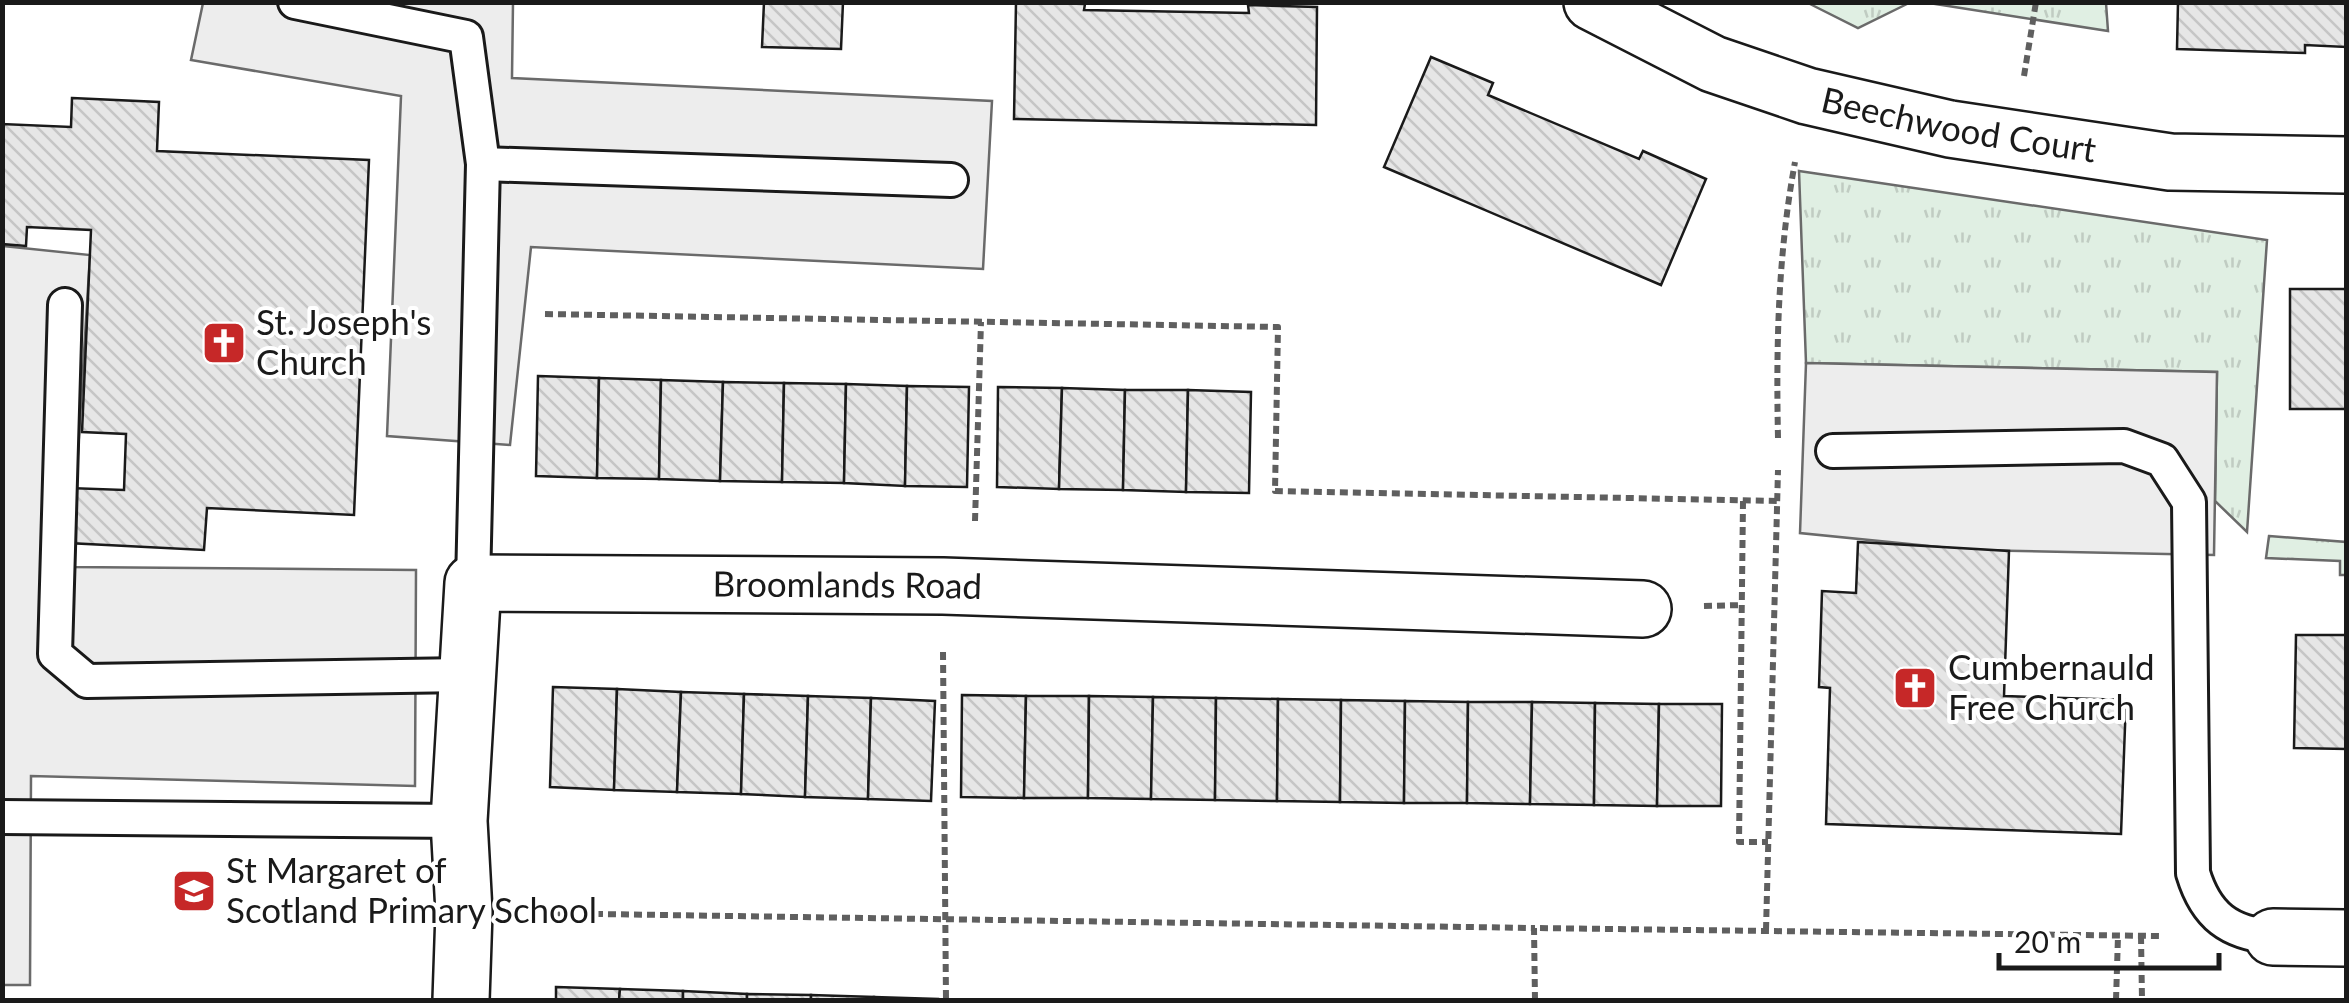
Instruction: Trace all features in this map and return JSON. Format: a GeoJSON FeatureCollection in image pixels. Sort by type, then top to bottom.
{"type":"FeatureCollection","features":[{"type":"Feature","properties":{"kind":"street","name":"Beechwood Court"},"geometry":{"type":"LineString","coordinates":[[1592,2],[1713,64],[1807,96],[2013,142],[2170,162],[2346,165]]}},
{"type":"Feature","properties":{"kind":"street","name":"Broomlands Road"},"geometry":{"type":"LineString","coordinates":[[473,583],[958,586],[1642,609]]}},
{"type":"Feature","properties":{"kind":"street"},"geometry":{"type":"LineString","coordinates":[[462,1000],[464,912],[459,821],[473,583]]}},
{"type":"Feature","properties":{"kind":"street"},"geometry":{"type":"LineString","coordinates":[[2273,937],[2346,938]]}},
{"type":"Feature","properties":{"kind":"lane"},"geometry":{"type":"LineString","coordinates":[[295,2],[466,37],[484,164],[473,583]]}},
{"type":"Feature","properties":{"kind":"lane"},"geometry":{"type":"LineString","coordinates":[[484,164],[950,180]]}},
{"type":"Feature","properties":{"kind":"lane"},"geometry":{"type":"LineString","coordinates":[[65,305],[55,654],[87,680],[466,675]]}},
{"type":"Feature","properties":{"kind":"lane"},"geometry":{"type":"LineString","coordinates":[[1834,451],[2124,446],[2162,460],[2189,502],[2193,873],[2200,896],[2218,921],[2245,935],[2273,937]]}},
{"type":"Feature","properties":{"kind":"lane"},"geometry":{"type":"LineString","coordinates":[[2,817],[459,821]]}},
{"type":"Feature","properties":{"kind":"path"},"geometry":{"type":"LineString","coordinates":[[1778,447],[1776,320],[1782,231],[1807,96]]}},
{"type":"Feature","properties":{"kind":"path"},"geometry":{"type":"LineString","coordinates":[[546,314],[1278,327],[1275,492],[1779,501]]}},
{"type":"Feature","properties":{"kind":"path"},"geometry":{"type":"LineString","coordinates":[[946,1000],[958,586],[982,322]]}},
{"type":"Feature","properties":{"kind":"path"},"geometry":{"type":"LineString","coordinates":[[1766,930],[1778,465]]}},
{"type":"Feature","properties":{"kind":"path"},"geometry":{"type":"LineString","coordinates":[[1743,501],[1739,842],[1768,842]]}},
{"type":"Feature","properties":{"kind":"path"},"geometry":{"type":"LineString","coordinates":[[464,912],[2184,937],[2218,921]]}},
{"type":"Feature","properties":{"kind":"path"},"geometry":{"type":"LineString","coordinates":[[1534,928],[1536,1000]]}},
{"type":"Feature","properties":{"kind":"path"},"geometry":{"type":"LineString","coordinates":[[2116,1000],[2118,936]]}},
{"type":"Feature","properties":{"kind":"path"},"geometry":{"type":"LineString","coordinates":[[2140,936],[2142,1000]]}},
{"type":"Feature","properties":{"kind":"green space"},"geometry":{"type":"Polygon","coordinates":[[[1808,3],[1909,3],[1858,28],[1808,3]]]}},
{"type":"Feature","properties":{"kind":"green space"},"geometry":{"type":"Polygon","coordinates":[[[1929,3],[2106,3],[2108,31],[1929,3]]]}},
{"type":"Feature","properties":{"kind":"green space"},"geometry":{"type":"Polygon","coordinates":[[[1799,171],[2267,240],[2247,532],[2215,501],[2217,372],[1806,363],[1799,171]]]}},
{"type":"Feature","properties":{"kind":"green space"},"geometry":{"type":"Polygon","coordinates":[[[2269,536],[2346,542],[2346,575],[2340,575],[2340,561],[2266,558],[2269,536]]]}},
{"type":"Feature","properties":{"kind":"shaded area"},"geometry":{"type":"Polygon","coordinates":[[[203,3],[513,3],[512,78],[992,101],[983,269],[531,247],[510,445],[387,436],[401,96],[191,60],[203,3]]]}},
{"type":"Feature","properties":{"kind":"shaded area"},"geometry":{"type":"Polygon","coordinates":[[[3,246],[90,255],[71,567],[416,570],[415,786],[31,776],[30,985],[3,985],[3,246]]]}},
{"type":"Feature","properties":{"kind":"shaded area"},"geometry":{"type":"Polygon","coordinates":[[[1806,363],[2217,372],[2214,555],[1969,550],[1800,533],[1806,363]]]}},
{"type":"Feature","properties":{"kind":"building"},"geometry":{"type":"Polygon","coordinates":[[[764,2],[843,2],[841,49],[762,47],[764,2]]]}},
{"type":"Feature","properties":{"kind":"building"},"geometry":{"type":"Polygon","coordinates":[[[1016,2],[1085,4],[1084,10],[1249,13],[1248,5],[1317,7],[1316,125],[1014,119],[1016,2]]]}},
{"type":"Feature","properties":{"kind":"building"},"geometry":{"type":"Polygon","coordinates":[[[2178,2],[2346,2],[2346,47],[2305,45],[2305,53],[2177,49],[2178,2]]]}},
{"type":"Feature","properties":{"kind":"building"},"geometry":{"type":"Polygon","coordinates":[[[1431,57],[1493,83],[1488,95],[1639,159],[1643,151],[1706,179],[1661,285],[1384,167],[1431,57]]]}},
{"type":"Feature","properties":{"kind":"building","name":"St. Joseph's Church"},"geometry":{"type":"Polygon","coordinates":[[[72,98],[159,102],[157,151],[369,160],[354,515],[207,508],[204,550],[68,543],[69,488],[124,490],[126,434],[82,432],[91,230],[27,227],[26,246],[2,244],[2,124],[71,127],[72,98]]]}},
{"type":"Feature","properties":{"kind":"building"},"geometry":{"type":"Polygon","coordinates":[[[2290,289],[2346,289],[2346,409],[2290,409],[2290,289]]]}},
{"type":"Feature","properties":{"kind":"building"},"geometry":{"type":"Polygon","coordinates":[[[538,376],[599,378],[597,478],[536,476],[538,376]]]}},
{"type":"Feature","properties":{"kind":"building"},"geometry":{"type":"Polygon","coordinates":[[[599,378],[661,380],[659,479],[597,478],[599,378]]]}},
{"type":"Feature","properties":{"kind":"building"},"geometry":{"type":"Polygon","coordinates":[[[661,380],[723,382],[720,481],[659,479],[661,380]]]}},
{"type":"Feature","properties":{"kind":"building"},"geometry":{"type":"Polygon","coordinates":[[[723,382],[784,383],[782,482],[720,481],[723,382]]]}},
{"type":"Feature","properties":{"kind":"building"},"geometry":{"type":"Polygon","coordinates":[[[784,383],[846,384],[844,483],[782,482],[784,383]]]}},
{"type":"Feature","properties":{"kind":"building"},"geometry":{"type":"Polygon","coordinates":[[[846,384],[907,386],[905,486],[844,483],[846,384]]]}},
{"type":"Feature","properties":{"kind":"building"},"geometry":{"type":"Polygon","coordinates":[[[907,386],[969,387],[967,487],[905,486],[907,386]]]}},
{"type":"Feature","properties":{"kind":"building"},"geometry":{"type":"Polygon","coordinates":[[[998,387],[1062,388],[1059,489],[997,487],[998,387]]]}},
{"type":"Feature","properties":{"kind":"building"},"geometry":{"type":"Polygon","coordinates":[[[1062,388],[1125,390],[1123,490],[1059,489],[1062,388]]]}},
{"type":"Feature","properties":{"kind":"building"},"geometry":{"type":"Polygon","coordinates":[[[1125,390],[1188,390],[1186,492],[1123,490],[1125,390]]]}},
{"type":"Feature","properties":{"kind":"building"},"geometry":{"type":"Polygon","coordinates":[[[1188,390],[1251,392],[1249,493],[1186,492],[1188,390]]]}},
{"type":"Feature","properties":{"kind":"building","name":"Cumbernauld Free Church"},"geometry":{"type":"Polygon","coordinates":[[[1858,542],[2009,551],[2004,696],[2126,700],[2121,834],[1826,824],[1830,688],[1819,687],[1822,591],[1856,593],[1858,542]]]}},
{"type":"Feature","properties":{"kind":"building"},"geometry":{"type":"Polygon","coordinates":[[[2296,635],[2346,635],[2346,749],[2294,748],[2296,635]]]}},
{"type":"Feature","properties":{"kind":"building"},"geometry":{"type":"Polygon","coordinates":[[[553,687],[617,689],[614,790],[550,787],[553,687]]]}},
{"type":"Feature","properties":{"kind":"building"},"geometry":{"type":"Polygon","coordinates":[[[617,689],[681,692],[677,792],[614,790],[617,689]]]}},
{"type":"Feature","properties":{"kind":"building"},"geometry":{"type":"Polygon","coordinates":[[[681,692],[744,694],[741,794],[677,792],[681,692]]]}},
{"type":"Feature","properties":{"kind":"building"},"geometry":{"type":"Polygon","coordinates":[[[744,694],[808,696],[805,797],[741,794],[744,694]]]}},
{"type":"Feature","properties":{"kind":"building"},"geometry":{"type":"Polygon","coordinates":[[[962,695],[1026,696],[1024,798],[961,797],[962,695]]]}},
{"type":"Feature","properties":{"kind":"building"},"geometry":{"type":"Polygon","coordinates":[[[808,696],[871,698],[868,799],[805,797],[808,696]]]}},
{"type":"Feature","properties":{"kind":"building"},"geometry":{"type":"Polygon","coordinates":[[[1026,696],[1089,696],[1088,798],[1024,798],[1026,696]]]}},
{"type":"Feature","properties":{"kind":"building"},"geometry":{"type":"Polygon","coordinates":[[[1089,696],[1153,697],[1151,799],[1088,798],[1089,696]]]}},
{"type":"Feature","properties":{"kind":"building"},"geometry":{"type":"Polygon","coordinates":[[[1153,697],[1216,698],[1215,800],[1151,799],[1153,697]]]}},
{"type":"Feature","properties":{"kind":"building"},"geometry":{"type":"Polygon","coordinates":[[[871,698],[935,701],[931,801],[868,799],[871,698]]]}},
{"type":"Feature","properties":{"kind":"building"},"geometry":{"type":"Polygon","coordinates":[[[1216,698],[1278,699],[1277,801],[1215,800],[1216,698]]]}},
{"type":"Feature","properties":{"kind":"building"},"geometry":{"type":"Polygon","coordinates":[[[1278,699],[1341,700],[1340,802],[1277,801],[1278,699]]]}},
{"type":"Feature","properties":{"kind":"building"},"geometry":{"type":"Polygon","coordinates":[[[1341,700],[1405,701],[1404,803],[1340,802],[1341,700]]]}},
{"type":"Feature","properties":{"kind":"building"},"geometry":{"type":"Polygon","coordinates":[[[1405,701],[1468,702],[1467,803],[1404,803],[1405,701]]]}},
{"type":"Feature","properties":{"kind":"building"},"geometry":{"type":"Polygon","coordinates":[[[1468,702],[1532,702],[1530,804],[1467,803],[1468,702]]]}},
{"type":"Feature","properties":{"kind":"building"},"geometry":{"type":"Polygon","coordinates":[[[1532,702],[1595,703],[1594,805],[1530,804],[1532,702]]]}},
{"type":"Feature","properties":{"kind":"building"},"geometry":{"type":"Polygon","coordinates":[[[1595,703],[1659,704],[1657,806],[1594,805],[1595,703]]]}},
{"type":"Feature","properties":{"kind":"building"},"geometry":{"type":"Polygon","coordinates":[[[1659,704],[1722,704],[1721,806],[1657,806],[1659,704]]]}},
{"type":"Feature","properties":{"kind":"building"},"geometry":{"type":"Polygon","coordinates":[[[556,987],[620,989],[619,1000],[556,1000],[556,987]]]}},
{"type":"Feature","properties":{"kind":"building"},"geometry":{"type":"Polygon","coordinates":[[[620,989],[683,991],[683,1000],[619,1000],[620,989]]]}},
{"type":"Feature","properties":{"kind":"building"},"geometry":{"type":"Polygon","coordinates":[[[683,991],[747,994],[747,1000],[683,1000],[683,991]]]}},
{"type":"Feature","properties":{"kind":"building"},"geometry":{"type":"Polygon","coordinates":[[[747,994],[811,995],[811,1000],[747,1000],[747,994]]]}},
{"type":"Feature","properties":{"kind":"building"},"geometry":{"type":"Polygon","coordinates":[[[811,995],[874,997],[874,1000],[811,1000],[811,995]]]}},
{"type":"Feature","properties":{"kind":"building"},"geometry":{"type":"Polygon","coordinates":[[[938,999],[938,1000],[874,1000],[938,999]]]}},
{"type":"Feature","properties":{"kind":"place","name":"St. Joseph's Church"},"geometry":{"type":"Point","coordinates":[224,343]}},
{"type":"Feature","properties":{"kind":"place","name":"Cumbernauld Free Church"},"geometry":{"type":"Point","coordinates":[1915,688]}},
{"type":"Feature","properties":{"kind":"place","name":"St Margaret of Scotland Primary School"},"geometry":{"type":"Point","coordinates":[194,891]}}]}
